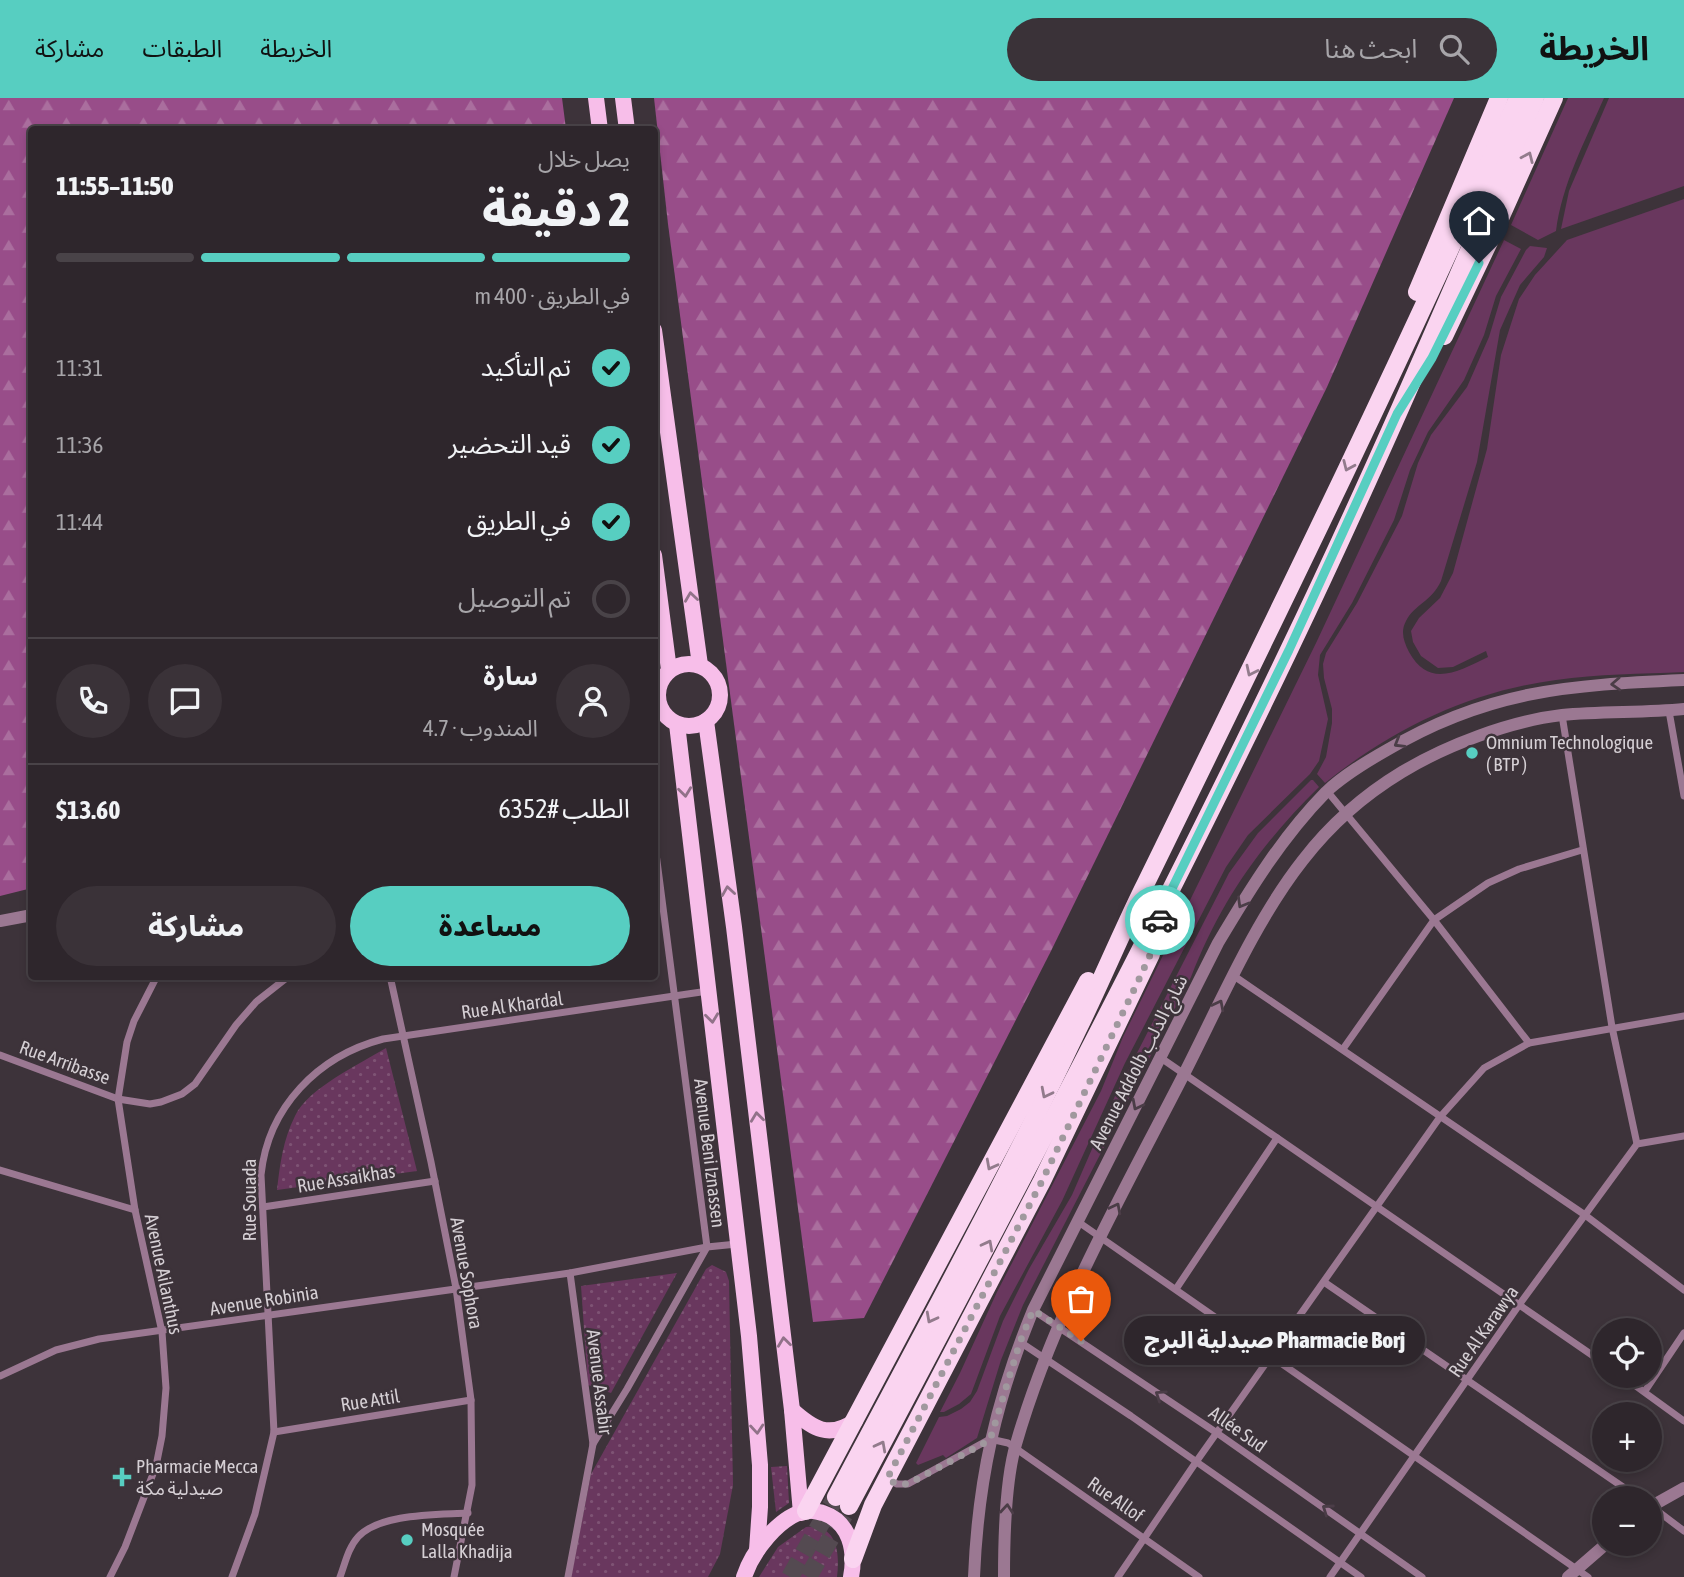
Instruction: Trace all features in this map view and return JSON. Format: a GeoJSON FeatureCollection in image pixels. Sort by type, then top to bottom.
{"type":"FeatureCollection","features":[{"type":"Feature","properties":{"kind":"highway"},"geometry":{"type":"LineString","coordinates":[[1376,403],[1401,327],[1499,98]]}},
{"type":"Feature","properties":{"kind":"highway"},"geometry":{"type":"LineString","coordinates":[[1518,98],[1469,210],[1266,640],[1142,891],[1077,1032],[843,1501],[1004,1213],[1163,907],[1289,650],[1397,414],[1535,98]]}},
{"type":"Feature","properties":{"kind":"highway"},"geometry":{"type":"LineString","coordinates":[[1397,414],[1452,320],[1554,98]]}},
{"type":"Feature","properties":{"kind":"highway"},"geometry":{"type":"LineString","coordinates":[[804,1512],[855,1421],[1112,934],[1142,891]]}},
{"type":"Feature","properties":{"kind":"highway"},"geometry":{"type":"LineString","coordinates":[[852,1568],[867,1518],[1042,1181],[1146,964],[1159,929],[1163,907]]}},
{"type":"Feature","properties":{"kind":"main road"},"geometry":{"type":"LineString","coordinates":[[596,98],[600,126]]}},
{"type":"Feature","properties":{"kind":"main road"},"geometry":{"type":"LineString","coordinates":[[623,98],[626,126]]}},
{"type":"Feature","properties":{"kind":"main road"},"geometry":{"type":"LineString","coordinates":[[658,359],[700,665]]}},
{"type":"Feature","properties":{"kind":"main road"},"geometry":{"type":"LineString","coordinates":[[658,586],[669,670]]}},
{"type":"Feature","properties":{"kind":"main road"},"geometry":{"type":"LineString","coordinates":[[658,686],[669,670],[689,663],[710,671],[720,688],[718,707],[706,721],[687,726],[677,724],[658,710]]}},
{"type":"Feature","properties":{"kind":"main road"},"geometry":{"type":"LineString","coordinates":[[706,721],[734,927],[804,1512]]}},
{"type":"Feature","properties":{"kind":"main road"},"geometry":{"type":"LineString","coordinates":[[677,724],[740,1244],[760,1465],[757,1550]]}},
{"type":"Feature","properties":{"kind":"main road"},"geometry":{"type":"LineString","coordinates":[[792,1410],[811,1426],[826,1431],[841,1429],[855,1421]]}},
{"type":"Feature","properties":{"kind":"main road"},"geometry":{"type":"LineString","coordinates":[[744,1577],[757,1550],[777,1528],[804,1512],[826,1514],[844,1528],[852,1548],[852,1568]]}},
{"type":"Feature","properties":{"kind":"street","name":"Avenue Addolb شارع الدلب"},"geometry":{"type":"LineString","coordinates":[[974,1577],[978,1518],[990,1440],[1020,1342],[1033,1310],[1218,943],[1252,886],[1286,837],[1328,791],[1358,767],[1415,734],[1454,716],[1504,699],[1565,687],[1684,680]]}},
{"type":"Feature","properties":{"kind":"street"},"geometry":{"type":"LineString","coordinates":[[1004,1577],[1004,1549],[1014,1447],[1045,1357],[1101,1236],[1234,976],[1281,890],[1304,859],[1346,812],[1402,772],[1452,746],[1524,723],[1562,715],[1684,709]]}},
{"type":"Feature","properties":{"kind":"street"},"geometry":{"type":"LineString","coordinates":[[1670,710],[1684,796]]}},
{"type":"Feature","properties":{"kind":"street"},"geometry":{"type":"LineString","coordinates":[[1562,715],[1612,1027],[1637,1144],[1684,1136]]}},
{"type":"Feature","properties":{"kind":"street"},"geometry":{"type":"LineString","coordinates":[[1328,791],[1434,920],[1529,1043]]}},
{"type":"Feature","properties":{"kind":"street"},"geometry":{"type":"LineString","coordinates":[[1343,1049],[1434,920],[1488,883],[1519,869],[1582,850]]}},
{"type":"Feature","properties":{"kind":"street","name":"Avenue Beni Iznassen"},"geometry":{"type":"LineString","coordinates":[[593,1444],[707,1247],[658,884]]}},
{"type":"Feature","properties":{"kind":"street"},"geometry":{"type":"LineString","coordinates":[[0,921],[28,916]]}},
{"type":"Feature","properties":{"kind":"street"},"geometry":{"type":"LineString","coordinates":[[1234,976],[1585,1215],[1684,1290]]}},
{"type":"Feature","properties":{"kind":"street","name":"Avenue Ailanthus"},"geometry":{"type":"LineString","coordinates":[[110,1577],[144,1501],[156,1466],[162,1436],[166,1388],[162,1332],[135,1210],[118,1099],[127,1042],[134,1021],[155,980]]}},
{"type":"Feature","properties":{"kind":"street","name":"Rue Arribasse"},"geometry":{"type":"LineString","coordinates":[[0,1055],[118,1099],[150,1104],[188,1090],[200,1078],[256,1002],[284,980]]}},
{"type":"Feature","properties":{"kind":"street","name":"Avenue Sophora"},"geometry":{"type":"LineString","coordinates":[[391,980],[456,1288],[471,1400],[473,1456],[468,1513],[454,1577]]}},
{"type":"Feature","properties":{"kind":"street","name":"Rue Al Khardal"},"geometry":{"type":"LineString","coordinates":[[403,1037],[709,991]]}},
{"type":"Feature","properties":{"kind":"street"},"geometry":{"type":"LineString","coordinates":[[1118,1577],[1440,1117],[1484,1068],[1529,1043],[1684,1016]]}},
{"type":"Feature","properties":{"kind":"street","name":"Rue Souada"},"geometry":{"type":"LineString","coordinates":[[232,1577],[255,1514],[274,1432],[263,1157],[275,1125],[297,1091],[324,1065],[363,1044],[403,1037]]}},
{"type":"Feature","properties":{"kind":"street"},"geometry":{"type":"LineString","coordinates":[[1161,1058],[1592,1355]]}},
{"type":"Feature","properties":{"kind":"street"},"geometry":{"type":"LineString","coordinates":[[1177,1289],[1277,1138]]}},
{"type":"Feature","properties":{"kind":"street","name":"Rue Al Karawya"},"geometry":{"type":"LineString","coordinates":[[1330,1577],[1519,1305],[1637,1144]]}},
{"type":"Feature","properties":{"kind":"street"},"geometry":{"type":"LineString","coordinates":[[0,1170],[135,1210]]}},
{"type":"Feature","properties":{"kind":"street","name":"Rue Assaikhas"},"geometry":{"type":"LineString","coordinates":[[263,1208],[435,1181]]}},
{"type":"Feature","properties":{"kind":"street"},"geometry":{"type":"LineString","coordinates":[[1077,1221],[1415,1456],[1572,1573],[1588,1577]]}},
{"type":"Feature","properties":{"kind":"street","name":"Avenue Robinia"},"geometry":{"type":"LineString","coordinates":[[0,1376],[75,1344],[268,1314],[570,1273],[707,1247],[740,1244]]}},
{"type":"Feature","properties":{"kind":"street","name":"Avenue Assabir"},"geometry":{"type":"LineString","coordinates":[[568,1577],[593,1444],[570,1273]]}},
{"type":"Feature","properties":{"kind":"street"},"geometry":{"type":"LineString","coordinates":[[1324,1282],[1622,1486]]}},
{"type":"Feature","properties":{"kind":"street","name":"Allée Sud"},"geometry":{"type":"LineString","coordinates":[[1033,1310],[1217,1433],[1422,1577]]}},
{"type":"Feature","properties":{"kind":"street"},"geometry":{"type":"LineString","coordinates":[[1645,1391],[1684,1333]]}},
{"type":"Feature","properties":{"kind":"street"},"geometry":{"type":"LineString","coordinates":[[1020,1342],[1361,1577]]}},
{"type":"Feature","properties":{"kind":"street"},"geometry":{"type":"LineString","coordinates":[[1640,1388],[1684,1421]]}},
{"type":"Feature","properties":{"kind":"street","name":"Rue Attil"},"geometry":{"type":"LineString","coordinates":[[274,1432],[471,1400]]}},
{"type":"Feature","properties":{"kind":"street"},"geometry":{"type":"LineString","coordinates":[[887,1479],[897,1484],[908,1484],[990,1440]]}},
{"type":"Feature","properties":{"kind":"street","name":"Rue Allof"},"geometry":{"type":"LineString","coordinates":[[990,1440],[1000,1440],[1014,1447],[1199,1577]]}},
{"type":"Feature","properties":{"kind":"street"},"geometry":{"type":"LineString","coordinates":[[1662,1500],[1684,1488]]}},
{"type":"Feature","properties":{"kind":"street"},"geometry":{"type":"LineString","coordinates":[[340,1577],[351,1548],[366,1530],[409,1517],[468,1513]]}},
{"type":"Feature","properties":{"kind":"street"},"geometry":{"type":"LineString","coordinates":[[1662,1515],[1684,1531]]}},
{"type":"Feature","properties":{"kind":"street"},"geometry":{"type":"LineString","coordinates":[[1572,1573],[1592,1556]]}},
{"type":"Feature","properties":{"kind":"shaded area"},"geometry":{"type":"Polygon","coordinates":[[[1568,98],[1604,98],[1563,196],[1556,231],[1538,240],[1511,225],[1568,98]]]}},
{"type":"Feature","properties":{"kind":"shaded area"},"geometry":{"type":"Polygon","coordinates":[[[1609,98],[1684,98],[1684,186],[1561,229],[1569,191],[1609,98]]]}},
{"type":"Feature","properties":{"kind":"shaded area"},"geometry":{"type":"Polygon","coordinates":[[[1684,199],[1684,672],[1572,678],[1493,693],[1433,715],[1405,730],[1377,746],[1325,783],[1317,774],[1326,757],[1332,723],[1332,709],[1324,678],[1323,664],[1326,653],[1357,603],[1402,516],[1418,463],[1431,435],[1467,387],[1489,337],[1501,297],[1526,250],[1530,246],[1547,248],[1544,257],[1520,285],[1500,330],[1477,462],[1441,581],[1433,593],[1409,616],[1403,629],[1409,652],[1417,663],[1435,674],[1456,671],[1488,657],[1486,651],[1453,667],[1438,668],[1421,656],[1413,642],[1411,631],[1419,618],[1440,598],[1453,573],[1487,449],[1501,355],[1519,299],[1535,275],[1567,240],[1684,199]]]}},
{"type":"Feature","properties":{"kind":"shaded area"},"geometry":{"type":"Polygon","coordinates":[[[1504,240],[1521,249],[1496,296],[1484,335],[1464,380],[1428,432],[1410,470],[1394,520],[1352,603],[1320,655],[1318,675],[1328,719],[1319,761],[1310,774],[1248,835],[1226,867],[1125,1063],[1062,1201],[1000,1316],[971,1394],[959,1404],[940,1412],[997,1292],[1101,1091],[1123,1037],[1317,641],[1504,240]]]}},
{"type":"Feature","properties":{"kind":"shaded area"},"geometry":{"type":"Polygon","coordinates":[[[1311,780],[1319,787],[1279,830],[1244,874],[1216,923],[1023,1305],[1001,1360],[977,1438],[946,1458],[943,1455],[918,1465],[916,1463],[939,1417],[961,1409],[977,1391],[1003,1321],[1029,1269],[1072,1195],[1115,1096],[1229,873],[1258,833],[1311,780]]]}},
{"type":"Feature","properties":{"kind":"shaded area"},"geometry":{"type":"Polygon","coordinates":[[[386,1048],[417,1171],[277,1190],[285,1143],[295,1116],[302,1106],[336,1077],[386,1048]]]}},
{"type":"Feature","properties":{"kind":"shaded area"},"geometry":{"type":"Polygon","coordinates":[[[712,1265],[726,1272],[729,1281],[733,1485],[720,1554],[708,1577],[571,1577],[591,1474],[706,1269],[712,1265]]]}},
{"type":"Feature","properties":{"kind":"shaded area"},"geometry":{"type":"Polygon","coordinates":[[[677,1273],[611,1393],[588,1385],[581,1286],[677,1273]]]}},
{"type":"Feature","properties":{"kind":"shaded area"},"geometry":{"type":"Polygon","coordinates":[[[787,1466],[789,1503],[776,1512],[771,1467],[787,1466]]]}},
{"type":"Feature","properties":{"kind":"shaded area"},"geometry":{"type":"Polygon","coordinates":[[[806,1527],[816,1527],[830,1535],[837,1550],[837,1577],[759,1577],[778,1547],[806,1527]]]}},
{"type":"Feature","properties":{"kind":"green space"},"geometry":{"type":"Polygon","coordinates":[[[0,98],[562,98],[566,126],[28,126],[28,889],[0,896],[0,98]]]}},
{"type":"Feature","properties":{"kind":"green space"},"geometry":{"type":"Polygon","coordinates":[[[654,98],[1454,98],[1327,387],[1051,951],[864,1318],[813,1322],[654,98]]]}},
{"type":"Feature","properties":{"kind":"tunnel"},"geometry":{"type":"LineString","coordinates":[[790,1577],[836,1497]]}},
{"type":"Feature","properties":{"kind":"tunnel"},"geometry":{"type":"LineString","coordinates":[[808,1577],[847,1510]]}},
{"type":"Feature","properties":{"kind":"way so far"},"geometry":{"type":"LineString","coordinates":[[1081,1341],[1033,1310],[1020,1342],[990,1440],[914,1482],[902,1485],[887,1479],[1042,1181],[1151,953],[1160,920]]}},
{"type":"Feature","properties":{"kind":"place","name":"Omnium Technologique ( BTP )"},"geometry":{"type":"Point","coordinates":[1472,753]}},
{"type":"Feature","properties":{"kind":"place","name":"Pharmacie Borj صيدلية البرج"},"geometry":{"type":"Point","coordinates":[1081,1341]}},
{"type":"Feature","properties":{"kind":"place","name":"Pharmacie Mecca صيدلية مكة"},"geometry":{"type":"Point","coordinates":[122,1477]}},
{"type":"Feature","properties":{"kind":"place","name":"Mosquée Lalla Khadija"},"geometry":{"type":"Point","coordinates":[407,1540]}},
{"type":"Feature","properties":{"kind":"route"},"geometry":{"type":"LineString","coordinates":[[1160,920],[1163,907],[1289,650],[1397,414],[1432,358],[1479,263]]}}]}
